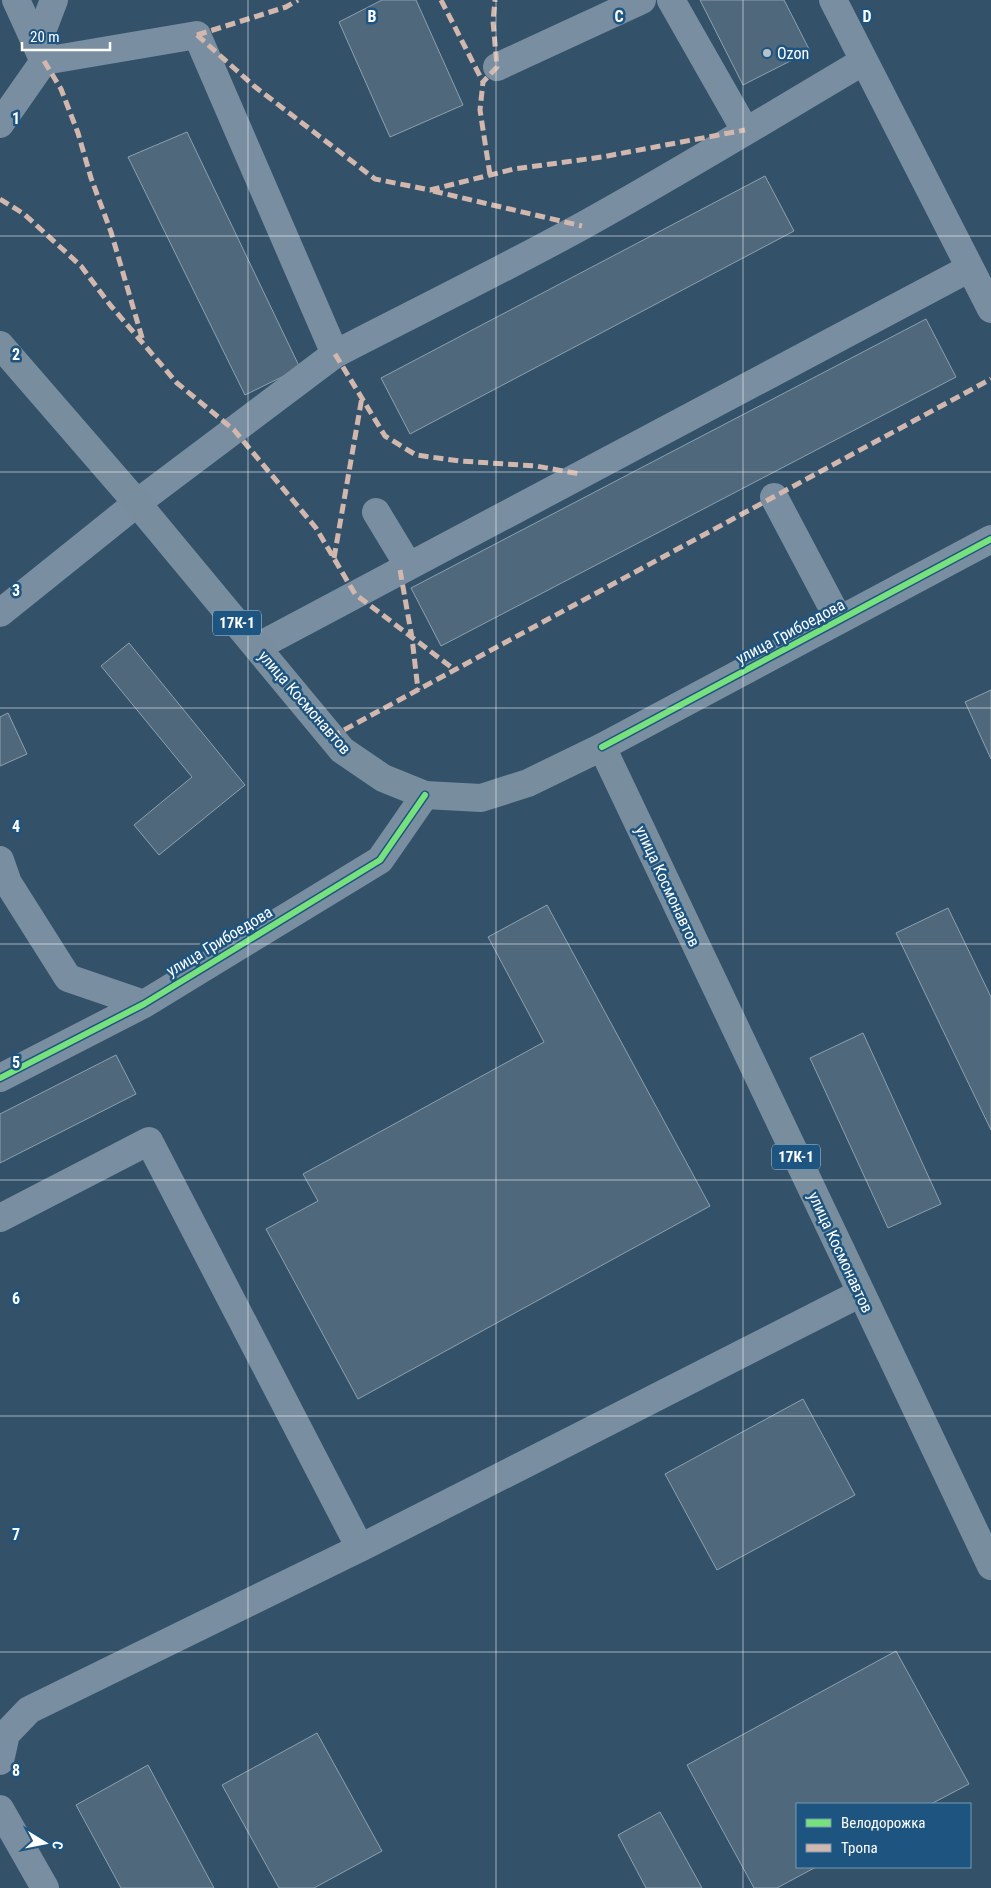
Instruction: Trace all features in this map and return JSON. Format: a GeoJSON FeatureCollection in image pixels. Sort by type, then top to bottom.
{"type":"FeatureCollection","features":[{"type":"Feature","properties":{"kind":"main road","name":"улица Космонавтов"},"geometry":{"type":"LineString","coordinates":[[0,346],[137,503],[342,750],[383,778],[425,795],[481,798],[528,783]]}},
{"type":"Feature","properties":{"kind":"main road","name":"улица Космонавтов"},"geometry":{"type":"LineString","coordinates":[[602,747],[989,1560]]}},
{"type":"Feature","properties":{"kind":"main road","name":"улица Грибоедова"},"geometry":{"type":"LineString","coordinates":[[528,783],[602,747]]}},
{"type":"Feature","properties":{"kind":"street"},"geometry":{"type":"LineString","coordinates":[[16,0],[44,61]]}},
{"type":"Feature","properties":{"kind":"street"},"geometry":{"type":"LineString","coordinates":[[0,124],[44,61],[41,34],[54,0]]}},
{"type":"Feature","properties":{"kind":"street"},"geometry":{"type":"LineString","coordinates":[[497,67],[642,0]]}},
{"type":"Feature","properties":{"kind":"street"},"geometry":{"type":"LineString","coordinates":[[671,0],[745,130]]}},
{"type":"Feature","properties":{"kind":"street"},"geometry":{"type":"LineString","coordinates":[[833,0],[991,309]]}},
{"type":"Feature","properties":{"kind":"street"},"geometry":{"type":"LineString","coordinates":[[44,61],[198,35],[335,354]]}},
{"type":"Feature","properties":{"kind":"street"},"geometry":{"type":"LineString","coordinates":[[0,613],[137,503],[335,354],[582,226],[864,61]]}},
{"type":"Feature","properties":{"kind":"street"},"geometry":{"type":"LineString","coordinates":[[257,647],[970,268]]}},
{"type":"Feature","properties":{"kind":"street"},"geometry":{"type":"LineString","coordinates":[[774,497],[839,620]]}},
{"type":"Feature","properties":{"kind":"street"},"geometry":{"type":"LineString","coordinates":[[376,512],[408,566]]}},
{"type":"Feature","properties":{"kind":"street","name":"улица Грибоедова"},"geometry":{"type":"LineString","coordinates":[[602,747],[991,539]]}},
{"type":"Feature","properties":{"kind":"street","name":"улица Грибоедова"},"geometry":{"type":"LineString","coordinates":[[0,1078],[144,1004],[380,860],[425,795]]}},
{"type":"Feature","properties":{"kind":"street"},"geometry":{"type":"LineString","coordinates":[[0,860],[8,883],[68,978],[144,1004]]}},
{"type":"Feature","properties":{"kind":"street"},"geometry":{"type":"LineString","coordinates":[[0,1218],[149,1141],[360,1548]]}},
{"type":"Feature","properties":{"kind":"street"},"geometry":{"type":"LineString","coordinates":[[0,1761],[6,1734],[30,1710],[360,1548],[861,1293]]}},
{"type":"Feature","properties":{"kind":"street"},"geometry":{"type":"LineString","coordinates":[[0,1809],[46,1888]]}},
{"type":"Feature","properties":{"kind":"building"},"geometry":{"type":"Polygon","coordinates":[[[382,0],[416,0],[463,105],[390,137],[339,22],[382,0]]]}},
{"type":"Feature","properties":{"kind":"building"},"geometry":{"type":"Polygon","coordinates":[[[700,0],[784,0],[810,51],[743,85],[700,0]]]}},
{"type":"Feature","properties":{"kind":"building"},"geometry":{"type":"Polygon","coordinates":[[[187,132],[300,368],[245,395],[128,157],[187,132]]]}},
{"type":"Feature","properties":{"kind":"building"},"geometry":{"type":"Polygon","coordinates":[[[765,176],[794,231],[410,434],[381,378],[765,176]]]}},
{"type":"Feature","properties":{"kind":"building"},"geometry":{"type":"Polygon","coordinates":[[[926,319],[956,377],[441,646],[411,588],[926,319]]]}},
{"type":"Feature","properties":{"kind":"building"},"geometry":{"type":"Polygon","coordinates":[[[129,643],[245,785],[159,855],[134,825],[192,777],[101,666],[129,643]]]}},
{"type":"Feature","properties":{"kind":"building"},"geometry":{"type":"Polygon","coordinates":[[[991,690],[991,759],[965,702],[991,690]]]}},
{"type":"Feature","properties":{"kind":"building"},"geometry":{"type":"Polygon","coordinates":[[[8,713],[27,754],[0,766],[0,717],[8,713]]]}},
{"type":"Feature","properties":{"kind":"building"},"geometry":{"type":"Polygon","coordinates":[[[547,905],[710,1206],[358,1399],[266,1229],[318,1201],[303,1174],[544,1042],[488,937],[547,905]]]}},
{"type":"Feature","properties":{"kind":"building"},"geometry":{"type":"Polygon","coordinates":[[[948,908],[991,997],[991,1130],[896,933],[948,908]]]}},
{"type":"Feature","properties":{"kind":"building"},"geometry":{"type":"Polygon","coordinates":[[[863,1033],[941,1204],[888,1228],[810,1058],[863,1033]]]}},
{"type":"Feature","properties":{"kind":"building"},"geometry":{"type":"Polygon","coordinates":[[[116,1055],[136,1094],[0,1163],[0,1114],[116,1055]]]}},
{"type":"Feature","properties":{"kind":"building"},"geometry":{"type":"Polygon","coordinates":[[[803,1399],[855,1495],[717,1570],[665,1474],[803,1399]]]}},
{"type":"Feature","properties":{"kind":"building"},"geometry":{"type":"Polygon","coordinates":[[[896,1651],[969,1784],[933,1803],[796,1803],[796,1868],[814,1868],[777,1888],[754,1888],[687,1765],[896,1651]]]}},
{"type":"Feature","properties":{"kind":"building"},"geometry":{"type":"Polygon","coordinates":[[[317,1733],[382,1851],[314,1888],[279,1888],[222,1785],[317,1733]]]}},
{"type":"Feature","properties":{"kind":"building"},"geometry":{"type":"Polygon","coordinates":[[[148,1765],[214,1888],[121,1888],[76,1805],[148,1765]]]}},
{"type":"Feature","properties":{"kind":"building"},"geometry":{"type":"Polygon","coordinates":[[[660,1812],[702,1888],[646,1888],[618,1835],[660,1812]]]}},
{"type":"Feature","properties":{"kind":"marked path"},"geometry":{"type":"LineString","coordinates":[[197,35],[286,7],[298,0]]}},
{"type":"Feature","properties":{"kind":"marked path"},"geometry":{"type":"LineString","coordinates":[[441,0],[483,82]]}},
{"type":"Feature","properties":{"kind":"marked path"},"geometry":{"type":"LineString","coordinates":[[490,175],[480,110],[483,82],[497,67],[493,21],[495,0]]}},
{"type":"Feature","properties":{"kind":"marked path"},"geometry":{"type":"LineString","coordinates":[[197,35],[254,86],[375,179],[430,190],[514,169],[602,157],[745,130]]}},
{"type":"Feature","properties":{"kind":"marked path"},"geometry":{"type":"LineString","coordinates":[[44,61],[61,89],[78,133],[91,178],[111,232],[143,341]]}},
{"type":"Feature","properties":{"kind":"marked path"},"geometry":{"type":"LineString","coordinates":[[433,191],[582,226]]}},
{"type":"Feature","properties":{"kind":"marked path"},"geometry":{"type":"LineString","coordinates":[[0,199],[24,214],[81,266],[111,306],[177,383],[234,430],[316,528],[355,594],[455,670]]}},
{"type":"Feature","properties":{"kind":"marked path"},"geometry":{"type":"LineString","coordinates":[[335,354],[385,436],[416,455],[460,461],[536,466],[580,474]]}},
{"type":"Feature","properties":{"kind":"marked path"},"geometry":{"type":"LineString","coordinates":[[331,737],[991,379]]}},
{"type":"Feature","properties":{"kind":"marked path"},"geometry":{"type":"LineString","coordinates":[[334,558],[362,397]]}},
{"type":"Feature","properties":{"kind":"marked path"},"geometry":{"type":"LineString","coordinates":[[400,570],[412,638],[418,690]]}},
{"type":"Feature","properties":{"kind":"cycle path"},"geometry":{"type":"LineString","coordinates":[[602,747],[991,539]]}},
{"type":"Feature","properties":{"kind":"cycle path"},"geometry":{"type":"LineString","coordinates":[[0,1078],[144,1004],[380,860],[425,795]]}},
{"type":"Feature","properties":{"kind":"place","name":"Ozon"},"geometry":{"type":"Point","coordinates":[767,53]}}]}
